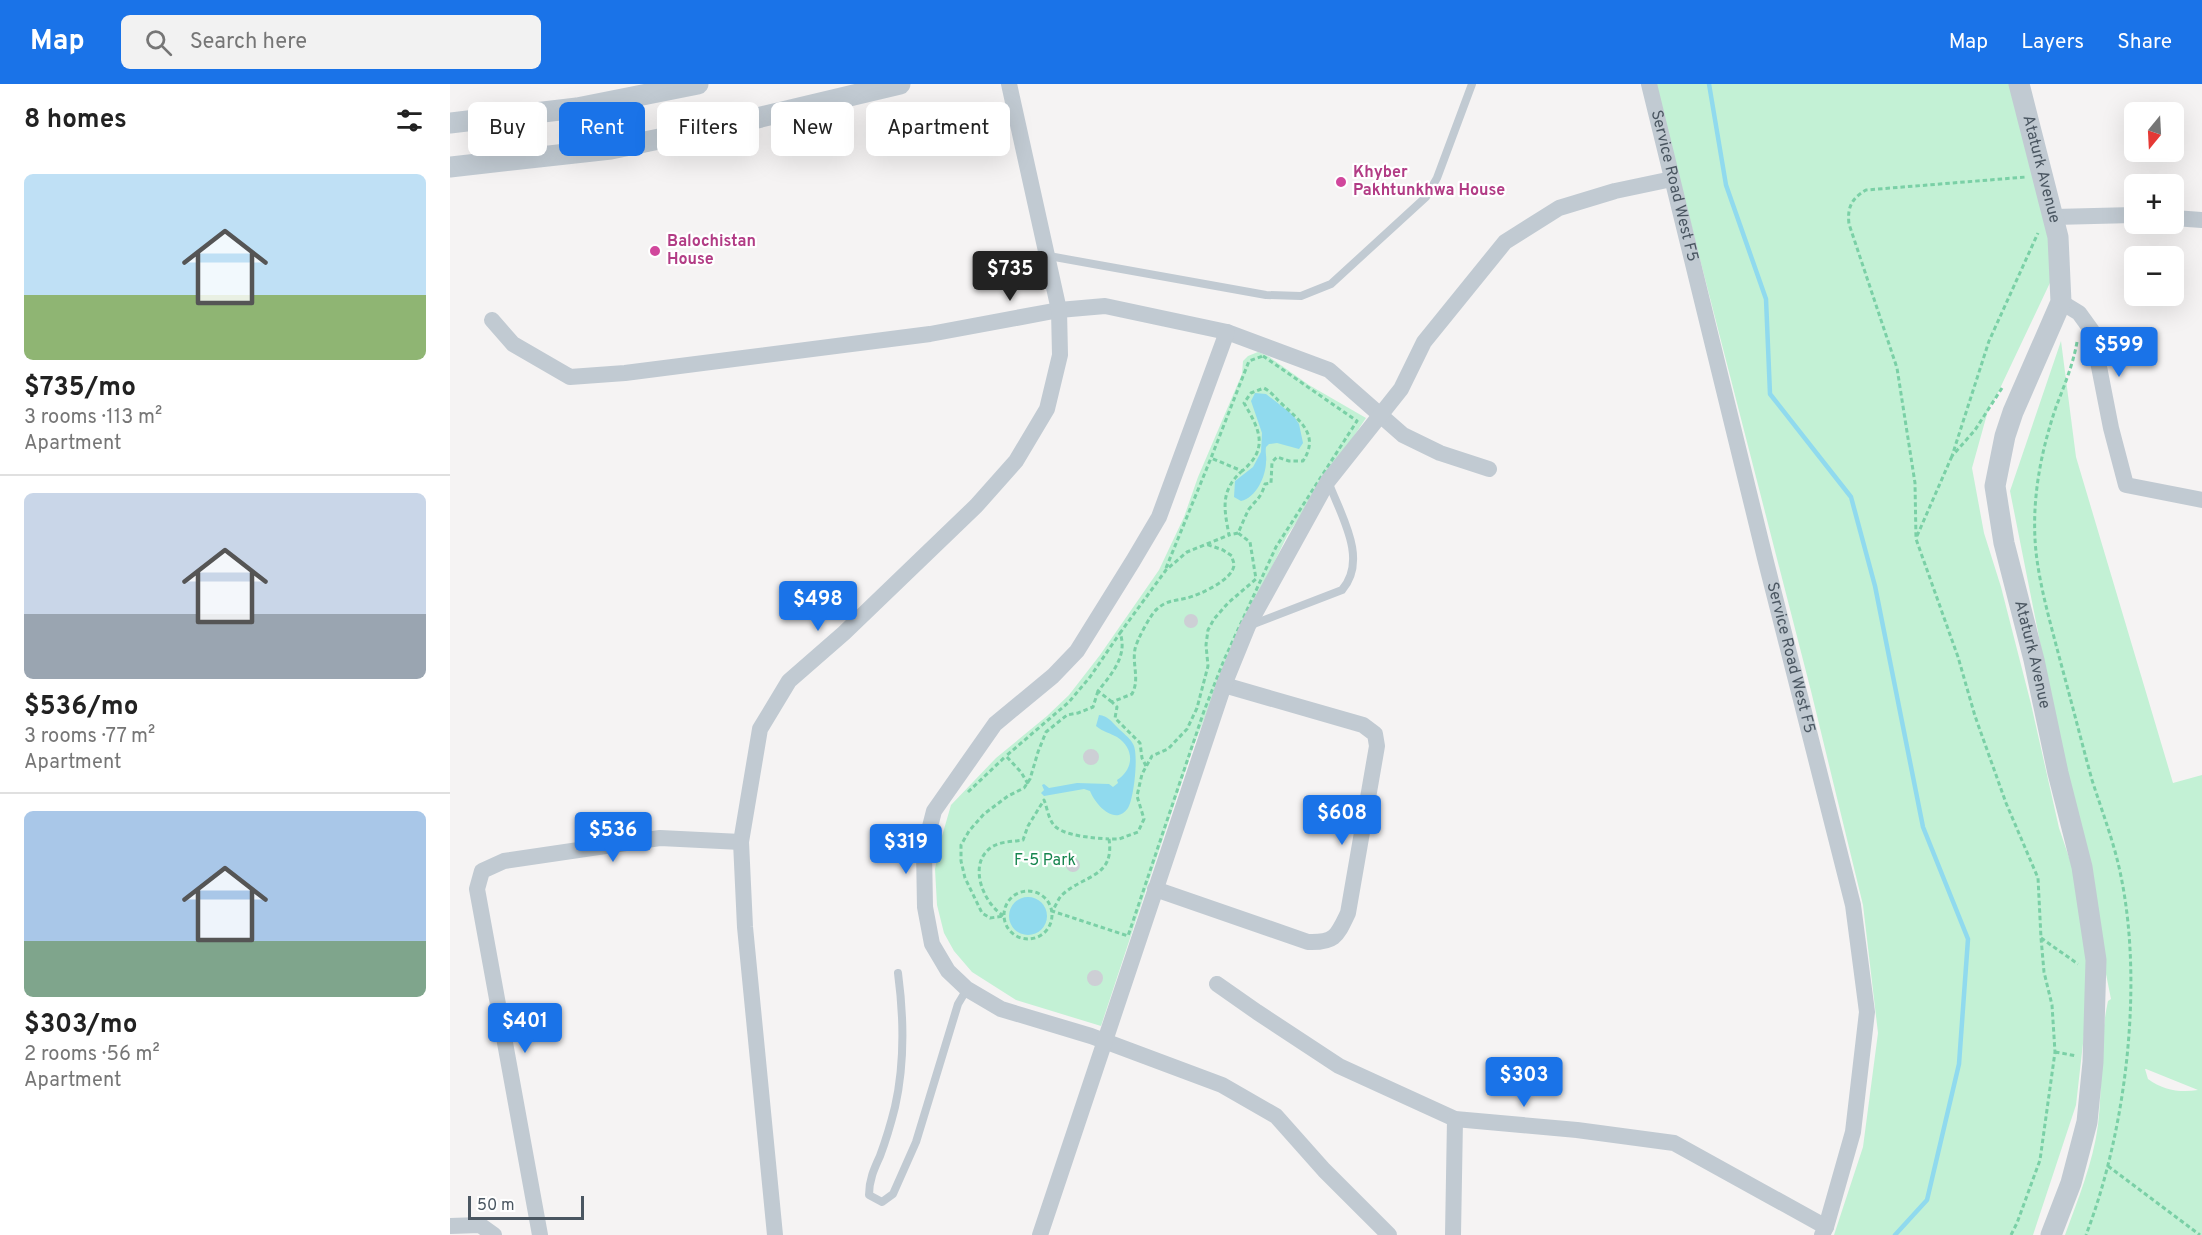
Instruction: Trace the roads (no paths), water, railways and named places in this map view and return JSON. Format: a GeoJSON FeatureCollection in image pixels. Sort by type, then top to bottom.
{"type":"FeatureCollection","features":[{"type":"Feature","properties":{"kind":"street"},"geometry":{"type":"LineString","coordinates":[[450,123],[577,108],[698,84]]}},
{"type":"Feature","properties":{"kind":"street"},"geometry":{"type":"LineString","coordinates":[[450,167],[611,149],[736,123],[900,84]]}},
{"type":"Feature","properties":{"kind":"street"},"geometry":{"type":"LineString","coordinates":[[775,1235],[745,927],[741,842],[760,729],[789,681],[844,633],[976,506],[1016,461],[1047,409],[1060,355],[1059,310],[1049,256],[1009,84]]}},
{"type":"Feature","properties":{"kind":"street","name":"Service Road West F5"},"geometry":{"type":"LineString","coordinates":[[1649,84],[1853,905],[1868,1012],[1853,1132],[1824,1231]]}},
{"type":"Feature","properties":{"kind":"street","name":"Ataturk Avenue"},"geometry":{"type":"LineString","coordinates":[[2019,84],[2043,174],[2046,224],[2059,249],[2061,302],[2013,412],[2005,436],[1995,486],[2004,543],[2082,867],[2096,960],[2093,1062],[2087,1122],[2071,1184],[2051,1235]]}},
{"type":"Feature","properties":{"kind":"street"},"geometry":{"type":"LineString","coordinates":[[1040,1235],[1224,685],[1248,626],[1328,481],[1401,389],[1424,342],[1505,242],[1559,208],[1615,191],[1672,178]]}},
{"type":"Feature","properties":{"kind":"street"},"geometry":{"type":"LineString","coordinates":[[2046,224],[2124,216]]}},
{"type":"Feature","properties":{"kind":"street"},"geometry":{"type":"LineString","coordinates":[[2184,219],[2202,220]]}},
{"type":"Feature","properties":{"kind":"street"},"geometry":{"type":"LineString","coordinates":[[2061,302],[2081,316],[2092,331],[2111,428],[2126,485],[2202,500]]}},
{"type":"Feature","properties":{"kind":"street"},"geometry":{"type":"LineString","coordinates":[[492,320],[513,344],[570,377],[625,373],[930,334],[1059,310],[1105,306],[1227,332],[1329,370],[1403,435],[1440,453],[1489,470]]}},
{"type":"Feature","properties":{"kind":"street"},"geometry":{"type":"LineString","coordinates":[[1227,332],[1159,517],[1133,561],[1077,651],[1053,676],[995,724],[934,811],[924,850],[925,907],[932,944],[948,971],[967,988],[1001,1009],[1106,1042],[1222,1085],[1276,1116],[1324,1170],[1389,1235]]}},
{"type":"Feature","properties":{"kind":"street"},"geometry":{"type":"LineString","coordinates":[[1155,889],[1308,942],[1324,943],[1338,933],[1348,912],[1377,746],[1375,734],[1363,725],[1224,685]]}},
{"type":"Feature","properties":{"kind":"street"},"geometry":{"type":"LineString","coordinates":[[540,1235],[477,888],[482,871],[504,861],[660,838],[741,842]]}},
{"type":"Feature","properties":{"kind":"street"},"geometry":{"type":"LineString","coordinates":[[1217,984],[1339,1066],[1455,1119],[1577,1130],[1674,1143],[1824,1231]]}},
{"type":"Feature","properties":{"kind":"street"},"geometry":{"type":"LineString","coordinates":[[1453,1235],[1455,1119]]}},
{"type":"Feature","properties":{"kind":"street"},"geometry":{"type":"LineString","coordinates":[[450,1226],[480,1225],[494,1235]]}},
{"type":"Feature","properties":{"kind":"lane"},"geometry":{"type":"LineString","coordinates":[[1049,256],[1266,295],[1301,296],[1331,284],[1426,197],[1437,178],[1472,84]]}},
{"type":"Feature","properties":{"kind":"lane"},"geometry":{"type":"LineString","coordinates":[[1248,626],[1342,590],[1350,580],[1354,565],[1354,551],[1328,481]]}},
{"type":"Feature","properties":{"kind":"lane"},"geometry":{"type":"LineString","coordinates":[[898,973],[903,1013],[902,1064],[895,1106],[869,1182],[869,1195],[882,1202],[893,1194],[916,1142],[958,1004],[967,988]]}},
{"type":"Feature","properties":{"kind":"water"},"geometry":{"type":"Polygon","coordinates":[[[1255,393],[1266,394],[1293,415],[1299,424],[1303,443],[1299,449],[1277,443],[1269,444],[1266,447],[1266,468],[1262,480],[1251,496],[1241,501],[1234,497],[1235,481],[1253,467],[1261,452],[1262,433],[1251,401],[1255,393]]]}},
{"type":"Feature","properties":{"kind":"water"},"geometry":{"type":"Polygon","coordinates":[[[1099,715],[1111,721],[1130,740],[1135,749],[1135,776],[1130,803],[1123,813],[1117,815],[1106,812],[1096,802],[1090,791],[1084,789],[1044,796],[1041,793],[1044,790],[1042,785],[1044,784],[1049,788],[1077,783],[1109,784],[1113,787],[1118,783],[1117,780],[1129,765],[1129,753],[1127,747],[1117,737],[1096,726],[1099,715]]]}},
{"type":"Feature","properties":{"kind":"water"},"geometry":{"type":"Polygon","coordinates":[[[1028,897],[1041,903],[1047,916],[1041,929],[1028,935],[1015,929],[1009,916],[1015,903],[1028,897]]]}},
{"type":"Feature","properties":{"kind":"waterway"},"geometry":{"type":"LineString","coordinates":[[1709,84],[1726,185],[1766,299],[1770,394],[1851,497],[1875,586],[1923,827],[1968,939],[1959,1064],[1927,1200],[1895,1235]]}},
{"type":"Feature","properties":{"kind":"place","name":"Khyber Pakhtunkhwa House"},"geometry":{"type":"Point","coordinates":[1341,182]}},
{"type":"Feature","properties":{"kind":"place","name":"Balochistan House"},"geometry":{"type":"Point","coordinates":[655,251]}},
{"type":"Feature","properties":{"kind":"park label","name":"F-5 Park"},"geometry":{"type":"Point","coordinates":[1045,861]}}]}
